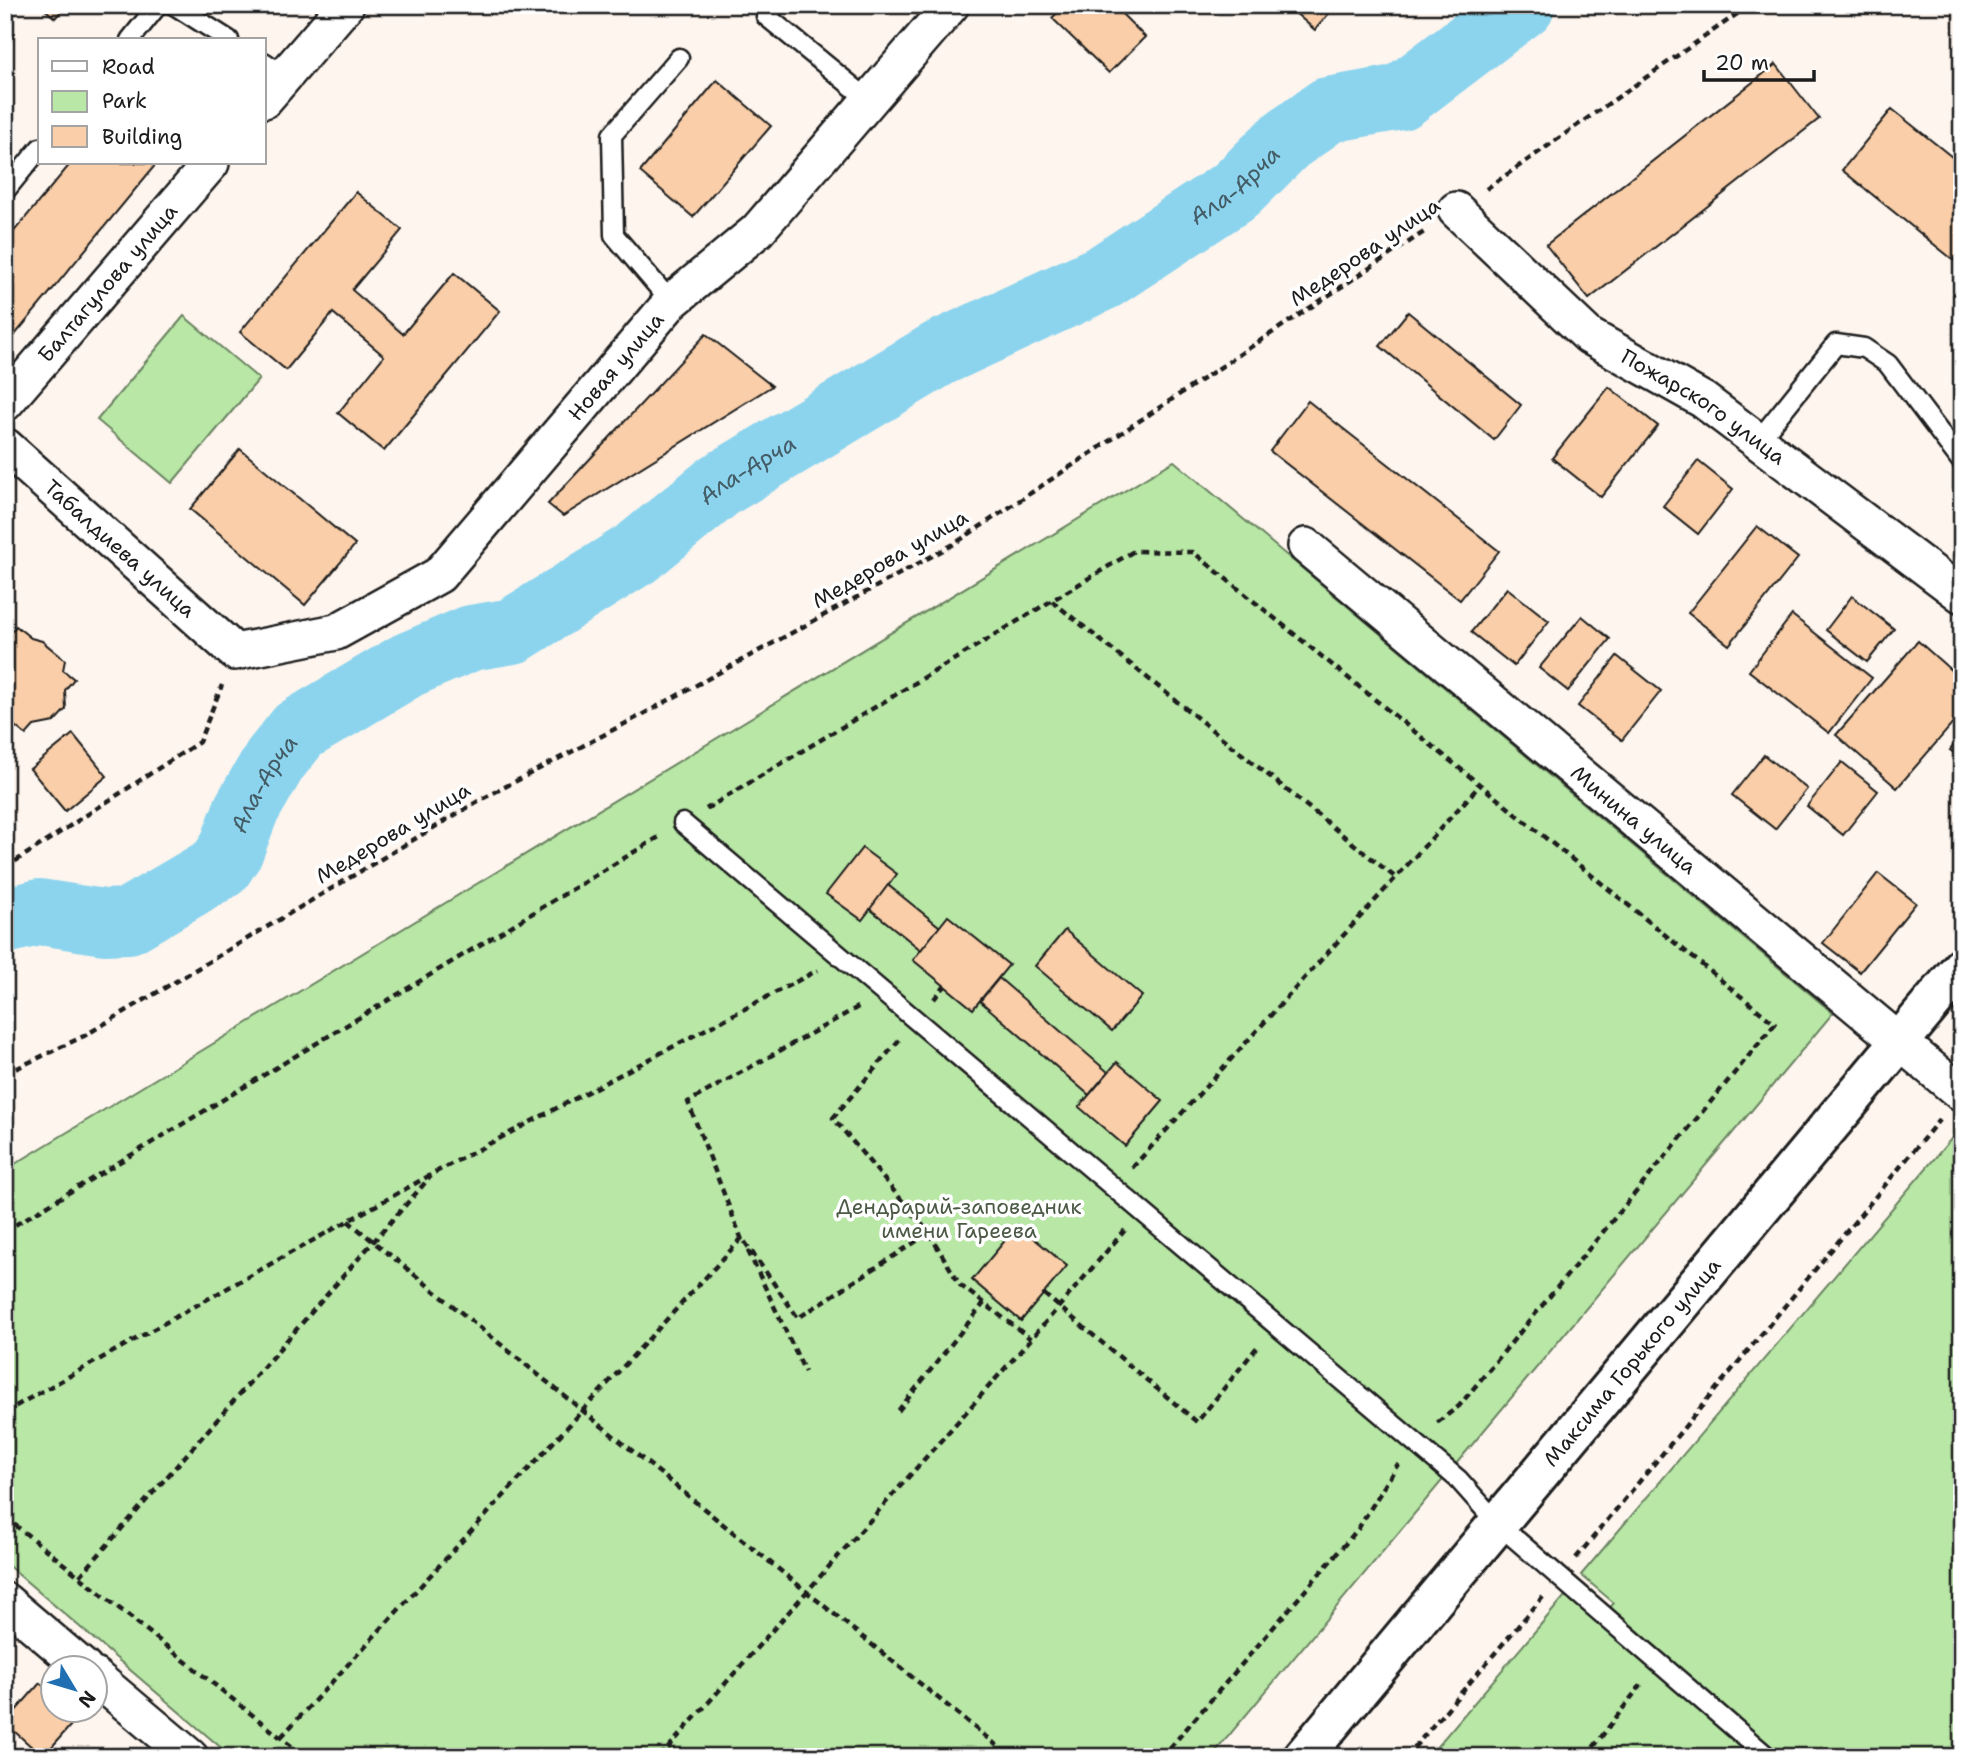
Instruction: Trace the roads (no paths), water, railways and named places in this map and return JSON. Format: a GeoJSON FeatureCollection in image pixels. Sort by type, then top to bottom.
{"type":"FeatureCollection","features":[{"type":"Feature","properties":{"kind":"main road","name":"Максима Горького улица"},"geometry":{"type":"LineString","coordinates":[[1303,1757],[1962,967]]}},
{"type":"Feature","properties":{"kind":"street"},"geometry":{"type":"LineString","coordinates":[[271,80],[346,5]]}},
{"type":"Feature","properties":{"kind":"street","name":"Новая улица"},"geometry":{"type":"LineString","coordinates":[[235,652],[335,632],[439,575],[671,302],[757,232],[951,5]]}},
{"type":"Feature","properties":{"kind":"street","name":"Балтагулова улица"},"geometry":{"type":"LineString","coordinates":[[5,403],[210,164]]}},
{"type":"Feature","properties":{"kind":"street","name":"Пожарского улица"},"geometry":{"type":"LineString","coordinates":[[1456,210],[1589,336],[1703,400],[1962,594]]}},
{"type":"Feature","properties":{"kind":"street","name":"Табалдиева улица"},"geometry":{"type":"LineString","coordinates":[[5,446],[235,652]]}},
{"type":"Feature","properties":{"kind":"street","name":"Минина улица"},"geometry":{"type":"LineString","coordinates":[[1306,546],[1961,1093]]}},
{"type":"Feature","properties":{"kind":"street"},"geometry":{"type":"LineString","coordinates":[[5,1601],[67,1654]]}},
{"type":"Feature","properties":{"kind":"street"},"geometry":{"type":"LineString","coordinates":[[108,1688],[190,1757]]}},
{"type":"Feature","properties":{"kind":"lane"},"geometry":{"type":"LineString","coordinates":[[132,38],[159,5]]}},
{"type":"Feature","properties":{"kind":"lane"},"geometry":{"type":"LineString","coordinates":[[174,5],[226,38]]}},
{"type":"Feature","properties":{"kind":"lane"},"geometry":{"type":"LineString","coordinates":[[775,5],[766,16],[870,101]]}},
{"type":"Feature","properties":{"kind":"lane"},"geometry":{"type":"LineString","coordinates":[[671,302],[614,235],[612,135],[678,58]]}},
{"type":"Feature","properties":{"kind":"lane"},"geometry":{"type":"LineString","coordinates":[[5,191],[38,150]]}},
{"type":"Feature","properties":{"kind":"lane"},"geometry":{"type":"LineString","coordinates":[[1758,441],[1836,344],[1864,348],[1888,364],[1962,462]]}},
{"type":"Feature","properties":{"kind":"lane"},"geometry":{"type":"LineString","coordinates":[[683,823],[1458,1479],[1498,1524],[1768,1757]]}},
{"type":"Feature","properties":{"kind":"waterway","name":"Ала-Арча"},"geometry":{"type":"LineString","coordinates":[[5,921],[40,912],[104,922],[128,921],[220,867],[231,850],[246,810],[275,760],[299,730],[408,665],[471,638],[513,631],[637,553],[720,485],[940,353],[1104,277],[1236,190],[1285,141],[1328,110],[1401,97],[1522,5]]}},
{"type":"Feature","properties":{"kind":"park label","name":"Дендрарий-заповедник имени Гареева"},"geometry":{"type":"Point","coordinates":[959,1219]}}]}
